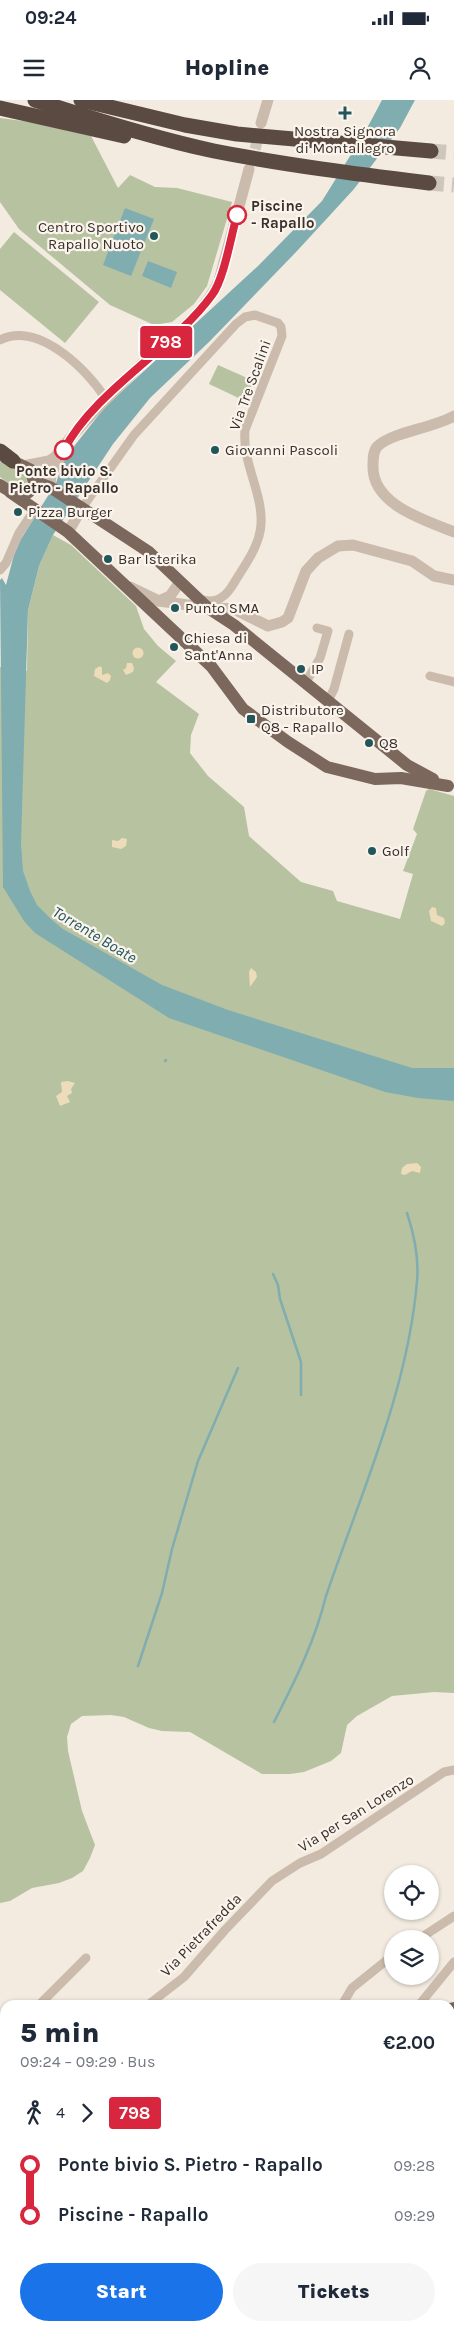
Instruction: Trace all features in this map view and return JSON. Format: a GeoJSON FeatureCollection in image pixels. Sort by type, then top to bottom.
{"type":"FeatureCollection","features":[{"type":"Feature","properties":{"kind":"highway"},"geometry":{"type":"LineString","coordinates":[[35,100],[79,115],[214,151]]}},
{"type":"Feature","properties":{"kind":"highway"},"geometry":{"type":"LineString","coordinates":[[82,100],[185,125],[229,133],[431,151]]}},
{"type":"Feature","properties":{"kind":"highway"},"geometry":{"type":"LineString","coordinates":[[0,108],[76,127],[182,148],[214,151],[327,170],[429,183]]}},
{"type":"Feature","properties":{"kind":"main road"},"geometry":{"type":"LineString","coordinates":[[3,488],[16,495],[26,494],[32,488],[34,481],[31,470],[11,459]]}},
{"type":"Feature","properties":{"kind":"main road"},"geometry":{"type":"LineString","coordinates":[[34,481],[50,487],[149,552],[208,608],[234,624],[407,765],[418,773],[451,787]]}},
{"type":"Feature","properties":{"kind":"main road"},"geometry":{"type":"LineString","coordinates":[[3,488],[65,530],[126,584],[211,666],[250,716],[327,766],[375,779],[401,778],[451,787]]}},
{"type":"Feature","properties":{"kind":"street"},"geometry":{"type":"LineString","coordinates":[[261,123],[268,100]]}},
{"type":"Feature","properties":{"kind":"street"},"geometry":{"type":"LineString","coordinates":[[0,445],[13,454],[11,459],[49,461],[106,399],[195,314],[213,294],[218,281],[250,169]]}},
{"type":"Feature","properties":{"kind":"street","name":"Via Tre Scalini"},"geometry":{"type":"LineString","coordinates":[[80,506],[134,435],[236,324],[245,317],[255,315],[278,323],[281,327],[282,336],[245,430],[244,444],[260,511],[261,524],[259,535],[232,588],[219,600]]}},
{"type":"Feature","properties":{"kind":"street"},"geometry":{"type":"LineString","coordinates":[[0,340],[15,335],[30,338],[62,352],[80,368],[106,399]]}},
{"type":"Feature","properties":{"kind":"street"},"geometry":{"type":"LineString","coordinates":[[454,416],[428,428],[390,438],[377,446],[373,458],[373,476],[379,490],[387,498],[409,511],[454,532]]}},
{"type":"Feature","properties":{"kind":"street"},"geometry":{"type":"LineString","coordinates":[[50,487],[51,474],[71,437]]}},
{"type":"Feature","properties":{"kind":"street"},"geometry":{"type":"LineString","coordinates":[[34,481],[44,475],[59,460]]}},
{"type":"Feature","properties":{"kind":"street"},"geometry":{"type":"LineString","coordinates":[[65,530],[80,506]]}},
{"type":"Feature","properties":{"kind":"street"},"geometry":{"type":"LineString","coordinates":[[0,570],[6,563],[19,533],[35,510]]}},
{"type":"Feature","properties":{"kind":"street"},"geometry":{"type":"LineString","coordinates":[[196,598],[205,601],[219,600],[268,626],[282,622],[291,614],[306,571],[318,558],[338,546],[353,545],[412,561],[434,576],[454,580]]}},
{"type":"Feature","properties":{"kind":"street"},"geometry":{"type":"LineString","coordinates":[[159,600],[170,596],[180,582]]}},
{"type":"Feature","properties":{"kind":"street"},"geometry":{"type":"LineString","coordinates":[[126,584],[159,600],[208,608],[234,609]]}},
{"type":"Feature","properties":{"kind":"street"},"geometry":{"type":"LineString","coordinates":[[306,682],[320,658],[328,631],[317,628]]}},
{"type":"Feature","properties":{"kind":"street"},"geometry":{"type":"LineString","coordinates":[[328,701],[334,689],[349,634]]}},
{"type":"Feature","properties":{"kind":"street"},"geometry":{"type":"LineString","coordinates":[[430,676],[454,682]]}},
{"type":"Feature","properties":{"kind":"street"},"geometry":{"type":"LineString","coordinates":[[401,778],[404,776],[407,765]]}},
{"type":"Feature","properties":{"kind":"street","name":"Via per San Lorenzo"},"geometry":{"type":"LineString","coordinates":[[272,1881],[300,1863],[321,1854],[444,1772],[454,1770]]}},
{"type":"Feature","properties":{"kind":"street","name":"Via Pietrafredda"},"geometry":{"type":"LineString","coordinates":[[154,2000],[184,1977],[225,1930],[272,1881]]}},
{"type":"Feature","properties":{"kind":"street"},"geometry":{"type":"LineString","coordinates":[[433,1930],[454,1916]]}},
{"type":"Feature","properties":{"kind":"street"},"geometry":{"type":"LineString","coordinates":[[44,2000],[86,1958]]}},
{"type":"Feature","properties":{"kind":"street"},"geometry":{"type":"LineString","coordinates":[[345,2000],[352,1988],[384,1962]]}},
{"type":"Feature","properties":{"kind":"street"},"geometry":{"type":"LineString","coordinates":[[423,2000],[454,1962]]}},
{"type":"Feature","properties":{"kind":"green space"},"geometry":{"type":"Polygon","coordinates":[[[0,118],[31,122],[91,136],[118,188],[130,175],[155,187],[177,188],[232,202],[207,286],[194,304],[172,322],[154,325],[110,305],[19,229],[0,202],[0,118]]]}},
{"type":"Feature","properties":{"kind":"green space"},"geometry":{"type":"Polygon","coordinates":[[[14,232],[99,302],[65,343],[0,290],[0,249],[14,232]]]}},
{"type":"Feature","properties":{"kind":"green space"},"geometry":{"type":"Polygon","coordinates":[[[218,365],[254,381],[245,401],[209,384],[218,365]]]}},
{"type":"Feature","properties":{"kind":"green space"},"geometry":{"type":"Polygon","coordinates":[[[0,461],[25,475],[28,480],[24,488],[14,487],[0,477],[0,461]]]}},
{"type":"Feature","properties":{"kind":"green space"},"geometry":{"type":"Polygon","coordinates":[[[53,535],[71,545],[136,606],[144,629],[158,646],[176,661],[156,682],[199,714],[191,735],[190,753],[208,776],[244,807],[249,836],[301,882],[333,891],[337,901],[400,919],[413,874],[403,871],[417,834],[413,829],[426,791],[429,789],[454,796],[454,1693],[434,1692],[392,1696],[357,1716],[347,1725],[341,1753],[331,1761],[304,1772],[290,1774],[262,1774],[190,1732],[162,1731],[149,1728],[124,1717],[111,1715],[82,1716],[71,1724],[67,1737],[68,1751],[82,1811],[95,1845],[90,1858],[83,1871],[72,1878],[59,1883],[32,1888],[10,1901],[0,1903],[0,667],[27,671],[28,610],[39,566],[53,535]]]}},
{"type":"Feature","properties":{"kind":"sand"},"geometry":{"type":"Polygon","coordinates":[[[138,647],[144,653],[138,659],[132,653],[138,647]]]}},
{"type":"Feature","properties":{"kind":"sand"},"geometry":{"type":"Polygon","coordinates":[[[127,663],[132,663],[134,668],[133,672],[126,675],[123,670],[126,668],[127,663]]]}},
{"type":"Feature","properties":{"kind":"sand"},"geometry":{"type":"Polygon","coordinates":[[[100,666],[102,668],[102,675],[108,673],[111,676],[107,683],[94,676],[95,669],[100,666]]]}},
{"type":"Feature","properties":{"kind":"sand"},"geometry":{"type":"Polygon","coordinates":[[[122,838],[127,839],[126,846],[121,849],[112,847],[112,840],[118,841],[122,838]]]}},
{"type":"Feature","properties":{"kind":"sand"},"geometry":{"type":"Polygon","coordinates":[[[432,907],[436,908],[437,915],[444,918],[445,923],[442,926],[431,921],[429,911],[432,907]]]}},
{"type":"Feature","properties":{"kind":"sand"},"geometry":{"type":"Polygon","coordinates":[[[251,968],[256,972],[257,977],[250,987],[249,972],[251,968]]]}},
{"type":"Feature","properties":{"kind":"sand"},"geometry":{"type":"Polygon","coordinates":[[[61,1082],[75,1083],[71,1089],[72,1093],[67,1096],[70,1102],[60,1106],[56,1096],[62,1092],[61,1082]]]}},
{"type":"Feature","properties":{"kind":"sand"},"geometry":{"type":"Polygon","coordinates":[[[417,1163],[421,1167],[420,1173],[412,1171],[405,1175],[401,1174],[402,1168],[407,1164],[417,1163]]]}},
{"type":"Feature","properties":{"kind":"water"},"geometry":{"type":"Polygon","coordinates":[[[382,100],[415,100],[400,128],[354,189],[209,342],[150,398],[113,444],[53,535],[39,566],[28,610],[21,844],[23,871],[30,891],[37,905],[63,929],[162,985],[228,1010],[412,1068],[454,1068],[454,1101],[418,1098],[385,1092],[169,1018],[35,933],[24,921],[3,887],[0,580],[2,578],[6,585],[16,547],[56,483],[64,459],[105,407],[258,266],[322,201],[365,132],[382,100]]]}},
{"type":"Feature","properties":{"kind":"water"},"geometry":{"type":"Polygon","coordinates":[[[125,208],[154,219],[131,276],[103,265],[125,208]]]}},
{"type":"Feature","properties":{"kind":"water"},"geometry":{"type":"Polygon","coordinates":[[[148,261],[177,272],[171,288],[142,276],[148,261]]]}},
{"type":"Feature","properties":{"kind":"waterway"},"geometry":{"type":"LineString","coordinates":[[274,1722],[297,1676],[316,1629],[381,1441],[404,1362],[412,1322],[417,1281],[415,1247],[407,1213]]}},
{"type":"Feature","properties":{"kind":"waterway"},"geometry":{"type":"LineString","coordinates":[[273,1274],[301,1362],[301,1395]]}},
{"type":"Feature","properties":{"kind":"waterway"},"geometry":{"type":"LineString","coordinates":[[138,1666],[162,1593],[172,1549],[198,1461],[238,1368]]}},
{"type":"Feature","properties":{"kind":"tunnel"},"geometry":{"type":"LineString","coordinates":[[251,165],[260,130]]}},
{"type":"Feature","properties":{"kind":"tunnel"},"geometry":{"type":"LineString","coordinates":[[431,151],[454,153]]}},
{"type":"Feature","properties":{"kind":"tunnel"},"geometry":{"type":"LineString","coordinates":[[429,183],[454,185]]}},
{"type":"Feature","properties":{"kind":"bus line","name":"798"},"geometry":{"type":"LineString","coordinates":[[64,450],[71,437],[94,411],[195,314],[213,294],[237,215]]}},
{"type":"Feature","properties":{"kind":"place","name":"Nostra Signora di Montallegro"},"geometry":{"type":"Point","coordinates":[345,113]}},
{"type":"Feature","properties":{"kind":"place","name":"Piscine - Rapallo"},"geometry":{"type":"Point","coordinates":[237,215]}},
{"type":"Feature","properties":{"kind":"place","name":"Centro Sportivo Rapallo Nuoto"},"geometry":{"type":"Point","coordinates":[154,236]}},
{"type":"Feature","properties":{"kind":"place","name":"Ponte bivio S. Pietro - Rapallo"},"geometry":{"type":"Point","coordinates":[64,450]}},
{"type":"Feature","properties":{"kind":"place","name":"Giovanni Pascoli"},"geometry":{"type":"Point","coordinates":[215,450]}},
{"type":"Feature","properties":{"kind":"place","name":"Pizza Burger"},"geometry":{"type":"Point","coordinates":[18,512]}},
{"type":"Feature","properties":{"kind":"place","name":"Bar Isterika"},"geometry":{"type":"Point","coordinates":[108,559]}},
{"type":"Feature","properties":{"kind":"place","name":"Punto SMA"},"geometry":{"type":"Point","coordinates":[175,608]}},
{"type":"Feature","properties":{"kind":"place","name":"Chiesa di Sant'Anna"},"geometry":{"type":"Point","coordinates":[174,647]}},
{"type":"Feature","properties":{"kind":"place","name":"IP"},"geometry":{"type":"Point","coordinates":[301,669]}},
{"type":"Feature","properties":{"kind":"place","name":"Distributore Q8 - Rapallo"},"geometry":{"type":"Point","coordinates":[251,719]}},
{"type":"Feature","properties":{"kind":"place","name":"Q8"},"geometry":{"type":"Point","coordinates":[369,743]}},
{"type":"Feature","properties":{"kind":"place","name":"Golf"},"geometry":{"type":"Point","coordinates":[372,851]}},
{"type":"Feature","properties":{"kind":"water label","name":"Torrente Boate"},"geometry":{"type":"Point","coordinates":[95,934]}}]}
